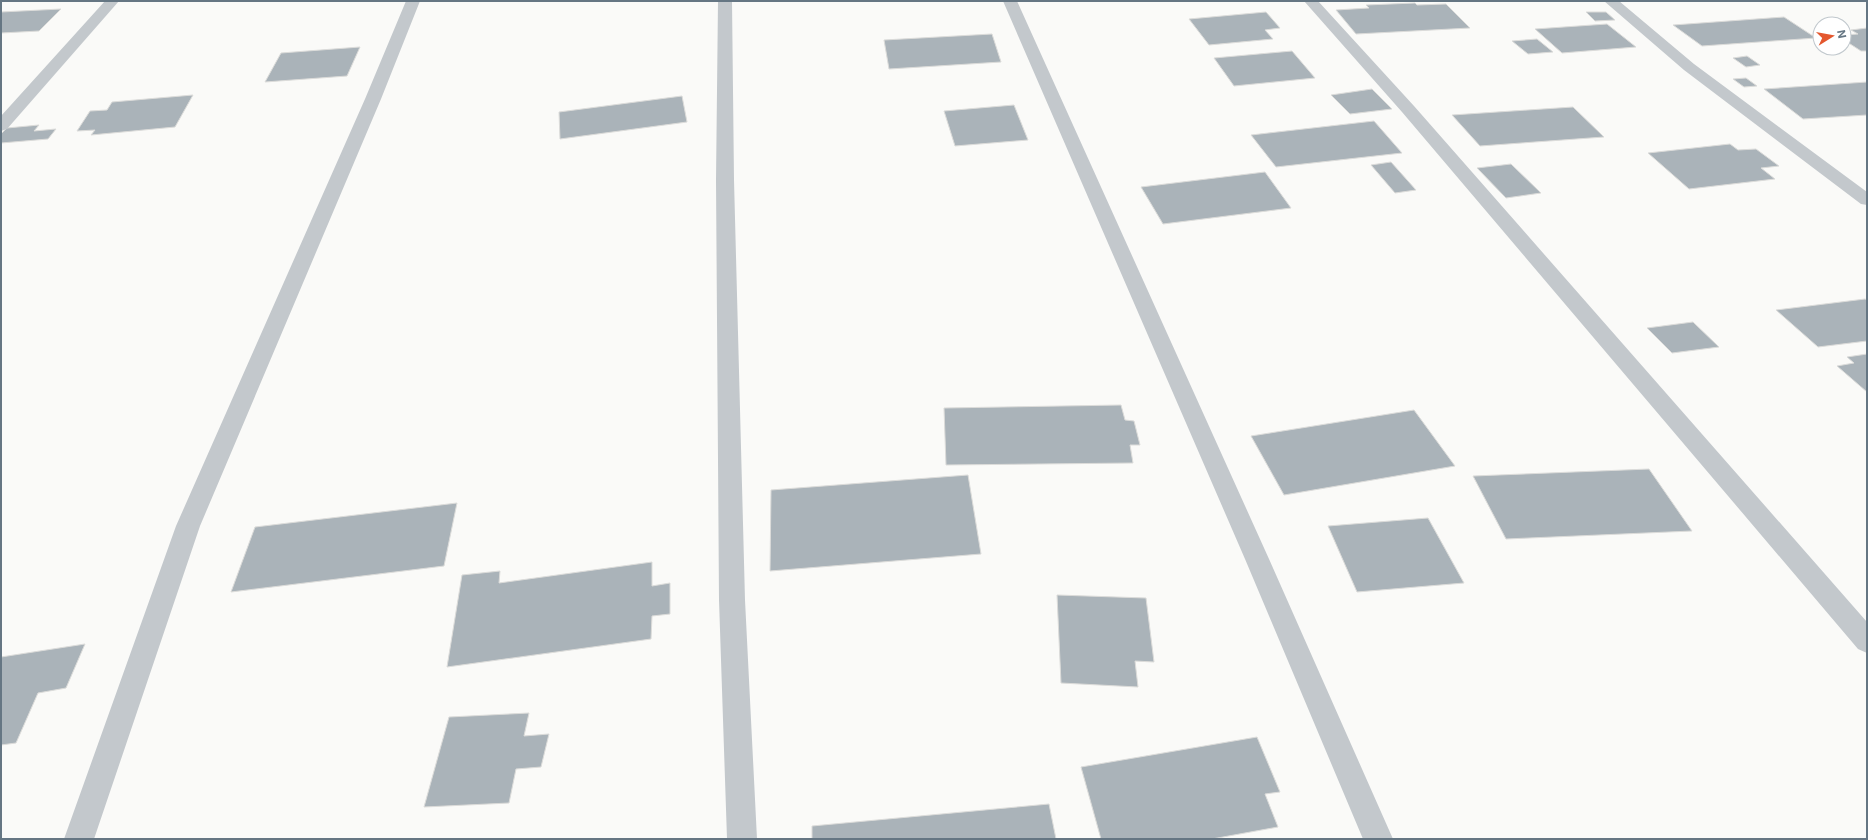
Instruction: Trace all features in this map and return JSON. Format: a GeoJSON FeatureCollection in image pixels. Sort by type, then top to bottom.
{"type":"FeatureCollection","features":[{"type":"Feature","properties":{"kind":"street"},"geometry":{"type":"LineString","coordinates":[[1,126],[112,1]]}},
{"type":"Feature","properties":{"kind":"street"},"geometry":{"type":"LineString","coordinates":[[79,839],[188,526],[374,99],[413,1]]}},
{"type":"Feature","properties":{"kind":"street"},"geometry":{"type":"LineString","coordinates":[[725,1],[725,180],[732,600],[742,839]]}},
{"type":"Feature","properties":{"kind":"street"},"geometry":{"type":"LineString","coordinates":[[1010,1],[1248,537],[1378,839]]}},
{"type":"Feature","properties":{"kind":"street"},"geometry":{"type":"LineString","coordinates":[[1311,1],[1408,109],[1867,641]]}},
{"type":"Feature","properties":{"kind":"street"},"geometry":{"type":"LineString","coordinates":[[1611,1],[1689,67],[1867,200]]}},
{"type":"Feature","properties":{"kind":"building"},"geometry":{"type":"Polygon","coordinates":[[[1415,3],[1417,5],[1446,4],[1470,28],[1356,34],[1336,10],[1369,8],[1366,5],[1415,3]]]}},
{"type":"Feature","properties":{"kind":"building"},"geometry":{"type":"Polygon","coordinates":[[[61,9],[39,31],[1,33],[1,12],[61,9]]]}},
{"type":"Feature","properties":{"kind":"building"},"geometry":{"type":"Polygon","coordinates":[[[1266,12],[1280,28],[1265,30],[1273,39],[1209,45],[1189,19],[1266,12]]]}},
{"type":"Feature","properties":{"kind":"building"},"geometry":{"type":"Polygon","coordinates":[[[1586,12],[1606,12],[1615,20],[1595,21],[1586,12]]]}},
{"type":"Feature","properties":{"kind":"building"},"geometry":{"type":"Polygon","coordinates":[[[1784,17],[1812,35],[1812,38],[1702,46],[1673,25],[1784,17]]]}},
{"type":"Feature","properties":{"kind":"building"},"geometry":{"type":"Polygon","coordinates":[[[1607,24],[1636,47],[1562,53],[1535,29],[1607,24]]]}},
{"type":"Feature","properties":{"kind":"building"},"geometry":{"type":"Polygon","coordinates":[[[1867,28],[1867,51],[1861,51],[1852,45],[1852,34],[1858,34],[1852,30],[1867,28]]]}},
{"type":"Feature","properties":{"kind":"building"},"geometry":{"type":"Polygon","coordinates":[[[992,34],[1001,62],[889,69],[884,40],[992,34]]]}},
{"type":"Feature","properties":{"kind":"building"},"geometry":{"type":"Polygon","coordinates":[[[1537,39],[1553,52],[1528,54],[1512,41],[1537,39]]]}},
{"type":"Feature","properties":{"kind":"building"},"geometry":{"type":"Polygon","coordinates":[[[360,47],[347,76],[265,82],[281,53],[360,47]]]}},
{"type":"Feature","properties":{"kind":"building"},"geometry":{"type":"Polygon","coordinates":[[[1292,51],[1315,78],[1234,86],[1214,58],[1292,51]]]}},
{"type":"Feature","properties":{"kind":"building"},"geometry":{"type":"Polygon","coordinates":[[[1747,56],[1760,65],[1746,67],[1733,58],[1747,56]]]}},
{"type":"Feature","properties":{"kind":"building"},"geometry":{"type":"Polygon","coordinates":[[[1746,78],[1757,86],[1744,87],[1733,79],[1746,78]]]}},
{"type":"Feature","properties":{"kind":"building"},"geometry":{"type":"Polygon","coordinates":[[[1867,82],[1867,115],[1803,119],[1764,89],[1867,82]]]}},
{"type":"Feature","properties":{"kind":"building"},"geometry":{"type":"Polygon","coordinates":[[[1372,89],[1392,109],[1350,114],[1331,95],[1372,89]]]}},
{"type":"Feature","properties":{"kind":"building"},"geometry":{"type":"Polygon","coordinates":[[[193,95],[175,127],[91,135],[95,130],[77,131],[90,111],[107,110],[112,102],[193,95]]]}},
{"type":"Feature","properties":{"kind":"building"},"geometry":{"type":"Polygon","coordinates":[[[682,96],[687,122],[560,139],[559,112],[682,96]]]}},
{"type":"Feature","properties":{"kind":"building"},"geometry":{"type":"Polygon","coordinates":[[[1014,105],[1028,140],[955,146],[944,111],[1014,105]]]}},
{"type":"Feature","properties":{"kind":"building"},"geometry":{"type":"Polygon","coordinates":[[[1573,107],[1604,137],[1480,146],[1452,115],[1573,107]]]}},
{"type":"Feature","properties":{"kind":"building"},"geometry":{"type":"Polygon","coordinates":[[[1374,121],[1402,153],[1276,167],[1251,135],[1374,121]]]}},
{"type":"Feature","properties":{"kind":"building"},"geometry":{"type":"Polygon","coordinates":[[[39,125],[34,131],[56,129],[48,139],[1,143],[1,134],[7,128],[39,125]]]}},
{"type":"Feature","properties":{"kind":"building"},"geometry":{"type":"Polygon","coordinates":[[[1730,144],[1738,150],[1756,149],[1779,166],[1761,168],[1775,179],[1689,189],[1648,153],[1730,144]]]}},
{"type":"Feature","properties":{"kind":"building"},"geometry":{"type":"Polygon","coordinates":[[[1391,162],[1416,190],[1395,193],[1371,165],[1391,162]]]}},
{"type":"Feature","properties":{"kind":"building"},"geometry":{"type":"Polygon","coordinates":[[[1511,164],[1541,193],[1506,198],[1477,168],[1511,164]]]}},
{"type":"Feature","properties":{"kind":"building"},"geometry":{"type":"Polygon","coordinates":[[[1265,172],[1291,208],[1163,224],[1141,187],[1265,172]]]}},
{"type":"Feature","properties":{"kind":"building"},"geometry":{"type":"Polygon","coordinates":[[[1865,299],[1867,300],[1867,341],[1818,347],[1776,310],[1865,299]]]}},
{"type":"Feature","properties":{"kind":"building"},"geometry":{"type":"Polygon","coordinates":[[[1693,322],[1719,347],[1672,353],[1647,328],[1693,322]]]}},
{"type":"Feature","properties":{"kind":"building"},"geometry":{"type":"Polygon","coordinates":[[[1867,354],[1867,392],[1837,366],[1854,363],[1847,357],[1867,354]]]}},
{"type":"Feature","properties":{"kind":"building"},"geometry":{"type":"Polygon","coordinates":[[[1121,405],[1125,420],[1134,421],[1140,445],[1130,445],[1133,463],[946,465],[944,408],[1121,405]]]}},
{"type":"Feature","properties":{"kind":"building"},"geometry":{"type":"Polygon","coordinates":[[[1414,410],[1455,466],[1284,495],[1251,436],[1414,410]]]}},
{"type":"Feature","properties":{"kind":"building"},"geometry":{"type":"Polygon","coordinates":[[[1649,469],[1692,531],[1506,539],[1473,476],[1649,469]]]}},
{"type":"Feature","properties":{"kind":"building"},"geometry":{"type":"Polygon","coordinates":[[[968,475],[981,554],[770,571],[771,490],[968,475]]]}},
{"type":"Feature","properties":{"kind":"building"},"geometry":{"type":"Polygon","coordinates":[[[457,503],[444,566],[231,592],[255,527],[457,503]]]}},
{"type":"Feature","properties":{"kind":"building"},"geometry":{"type":"Polygon","coordinates":[[[1428,518],[1464,583],[1357,592],[1328,526],[1428,518]]]}},
{"type":"Feature","properties":{"kind":"building"},"geometry":{"type":"Polygon","coordinates":[[[652,562],[652,586],[670,583],[670,614],[652,616],[651,639],[447,667],[462,575],[500,571],[499,583],[652,562]]]}},
{"type":"Feature","properties":{"kind":"building"},"geometry":{"type":"Polygon","coordinates":[[[1057,595],[1146,598],[1154,662],[1135,661],[1138,687],[1061,683],[1057,595]]]}},
{"type":"Feature","properties":{"kind":"building"},"geometry":{"type":"Polygon","coordinates":[[[85,644],[66,688],[38,693],[16,743],[1,745],[1,657],[85,644]]]}},
{"type":"Feature","properties":{"kind":"building"},"geometry":{"type":"Polygon","coordinates":[[[529,713],[524,736],[549,734],[541,767],[516,769],[509,803],[424,807],[449,717],[529,713]]]}},
{"type":"Feature","properties":{"kind":"building"},"geometry":{"type":"Polygon","coordinates":[[[1257,737],[1280,792],[1265,794],[1278,827],[1212,839],[1101,839],[1081,767],[1257,737]]]}},
{"type":"Feature","properties":{"kind":"building"},"geometry":{"type":"Polygon","coordinates":[[[1049,804],[1056,839],[812,839],[812,826],[1049,804]]]}}]}
